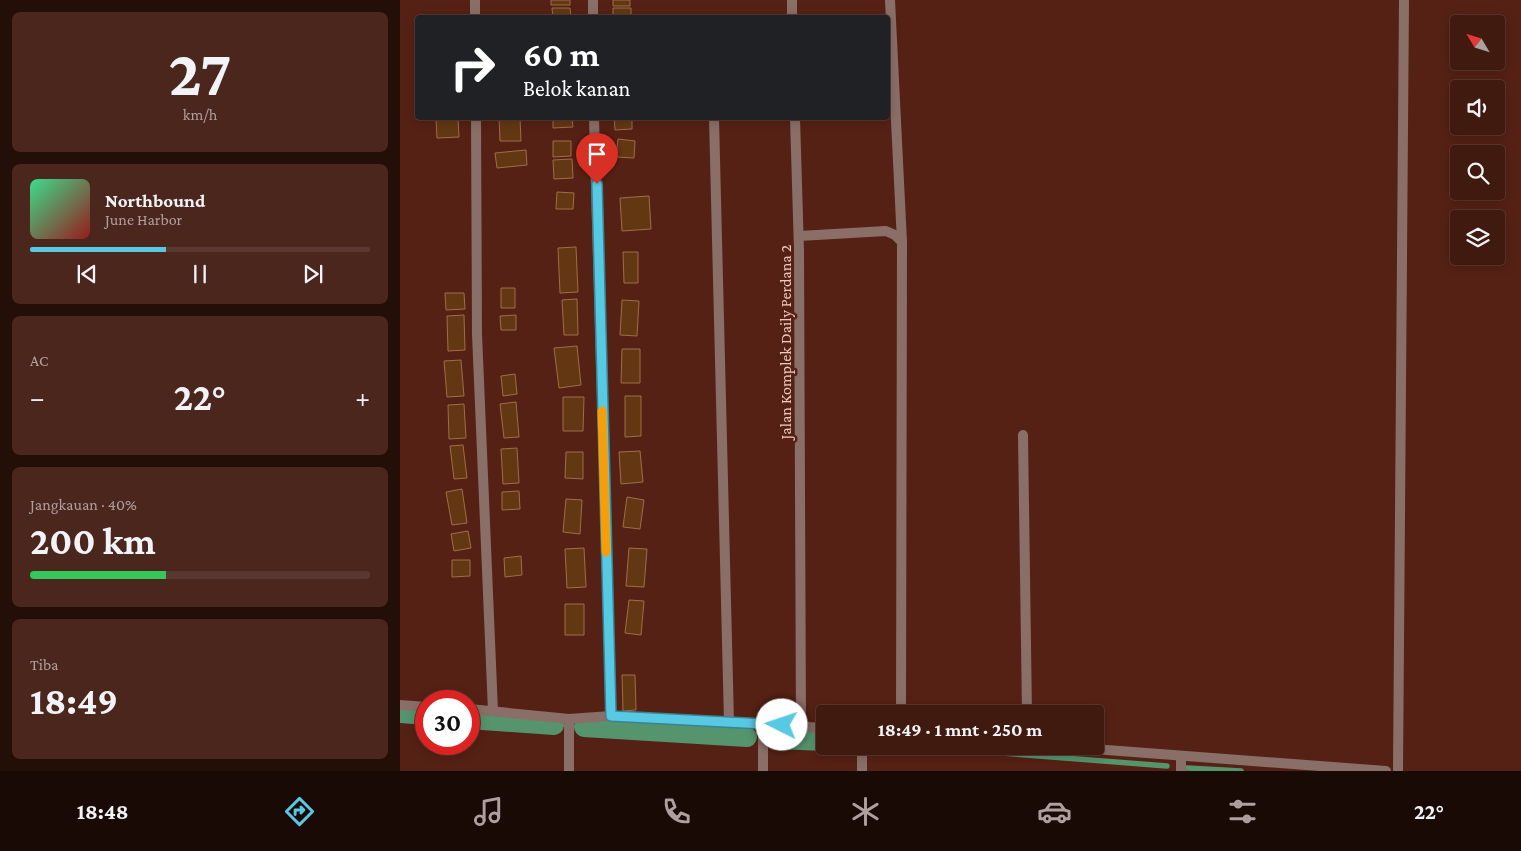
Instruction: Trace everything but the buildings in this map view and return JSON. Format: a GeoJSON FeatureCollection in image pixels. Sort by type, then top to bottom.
{"type":"FeatureCollection","features":[{"type":"Feature","properties":{"kind":"street"},"geometry":{"type":"LineString","coordinates":[[475,0],[475,15]]}},
{"type":"Feature","properties":{"kind":"street"},"geometry":{"type":"LineString","coordinates":[[593,0],[593,15]]}},
{"type":"Feature","properties":{"kind":"street"},"geometry":{"type":"LineString","coordinates":[[792,0],[792,15]]}},
{"type":"Feature","properties":{"kind":"street"},"geometry":{"type":"LineString","coordinates":[[890,0],[902,242],[900,705]]}},
{"type":"Feature","properties":{"kind":"street"},"geometry":{"type":"LineString","coordinates":[[1398,771],[1404,0]]}},
{"type":"Feature","properties":{"kind":"street"},"geometry":{"type":"LineString","coordinates":[[476,120],[477,334],[493,710]]}},
{"type":"Feature","properties":{"kind":"street"},"geometry":{"type":"LineString","coordinates":[[594,120],[611,716]]}},
{"type":"Feature","properties":{"kind":"street"},"geometry":{"type":"LineString","coordinates":[[714,120],[729,722]]}},
{"type":"Feature","properties":{"kind":"street"},"geometry":{"type":"LineString","coordinates":[[795,120],[799,236]]}},
{"type":"Feature","properties":{"kind":"street","name":"Jalan Komplek Daily Perdana 2"},"geometry":{"type":"LineString","coordinates":[[801,726],[799,236],[886,231],[895,234],[902,242]]}},
{"type":"Feature","properties":{"kind":"street"},"geometry":{"type":"LineString","coordinates":[[1023,435],[1027,705]]}},
{"type":"Feature","properties":{"kind":"street"},"geometry":{"type":"LineString","coordinates":[[400,705],[415,706]]}},
{"type":"Feature","properties":{"kind":"street"},"geometry":{"type":"LineString","coordinates":[[480,709],[569,719],[611,716],[816,727]]}},
{"type":"Feature","properties":{"kind":"street"},"geometry":{"type":"LineString","coordinates":[[569,719],[569,771]]}},
{"type":"Feature","properties":{"kind":"street"},"geometry":{"type":"LineString","coordinates":[[763,724],[763,771]]}},
{"type":"Feature","properties":{"kind":"street"},"geometry":{"type":"LineString","coordinates":[[1104,750],[1386,771]]}},
{"type":"Feature","properties":{"kind":"street"},"geometry":{"type":"LineString","coordinates":[[862,755],[862,771]]}},
{"type":"Feature","properties":{"kind":"street"},"geometry":{"type":"LineString","coordinates":[[1181,757],[1181,771]]}},
{"type":"Feature","properties":{"kind":"waterway"},"geometry":{"type":"LineString","coordinates":[[400,713],[415,714]]}},
{"type":"Feature","properties":{"kind":"waterway"},"geometry":{"type":"LineString","coordinates":[[480,720],[554,725]]}},
{"type":"Feature","properties":{"kind":"waterway"},"geometry":{"type":"LineString","coordinates":[[584,727],[747,737]]}},
{"type":"Feature","properties":{"kind":"waterway"},"geometry":{"type":"LineString","coordinates":[[778,739],[816,741]]}},
{"type":"Feature","properties":{"kind":"waterway"},"geometry":{"type":"LineString","coordinates":[[1027,755],[1167,766]]}},
{"type":"Feature","properties":{"kind":"waterway"},"geometry":{"type":"LineString","coordinates":[[1187,768],[1241,771]]}},
{"type":"Feature","properties":{"kind":"slow traffic"},"geometry":{"type":"LineString","coordinates":[[602,411],[606,552]]}},
{"type":"Feature","properties":{"kind":"route"},"geometry":{"type":"LineString","coordinates":[[597,184],[601,401],[611,716],[782,725]]}}]}
